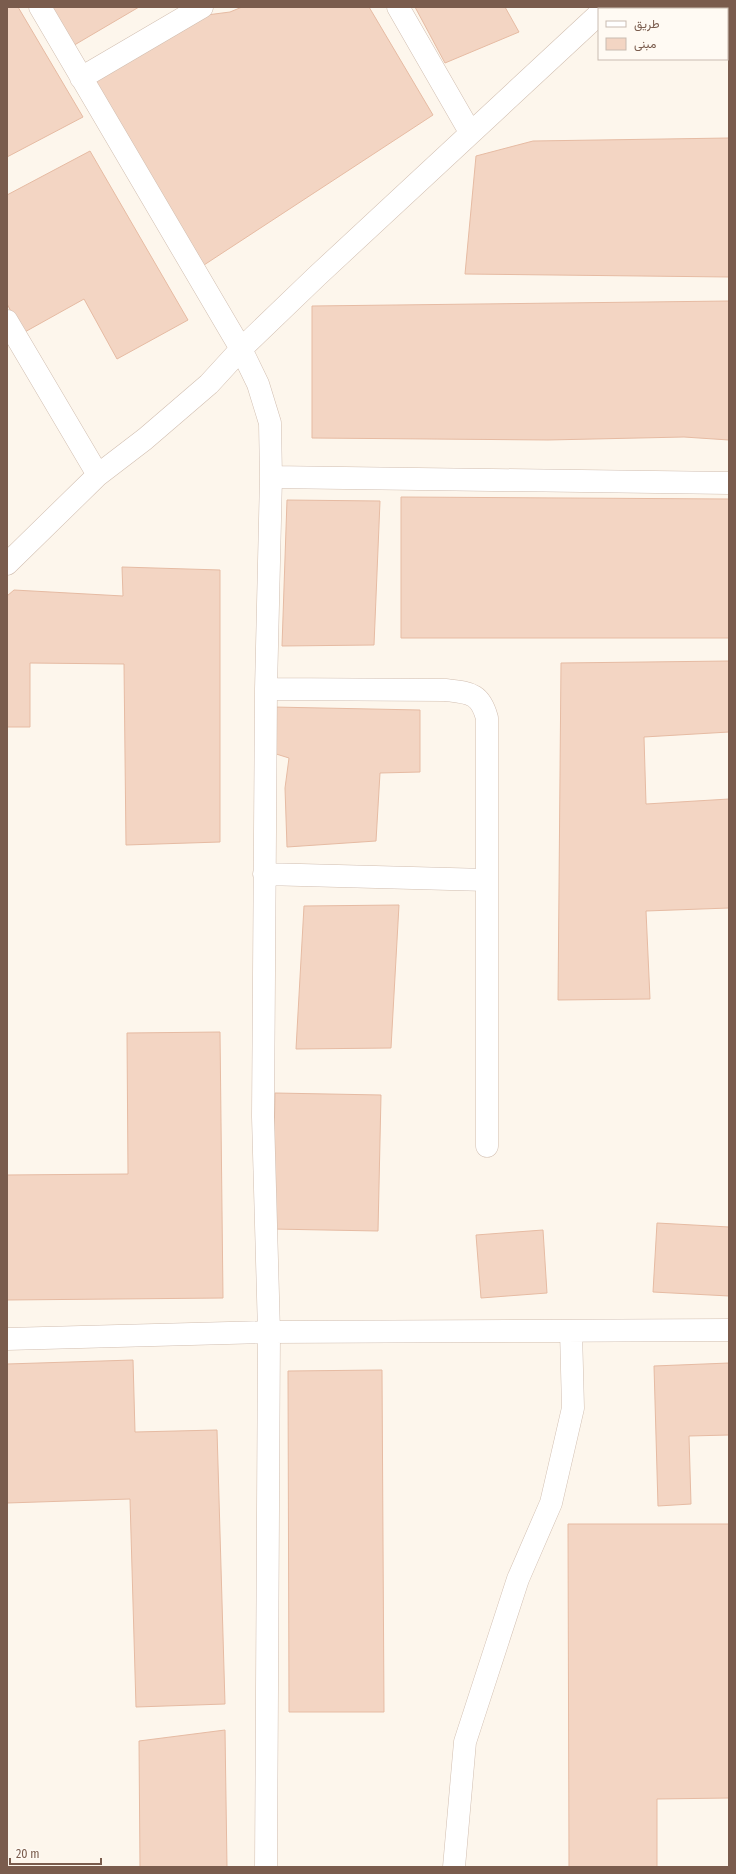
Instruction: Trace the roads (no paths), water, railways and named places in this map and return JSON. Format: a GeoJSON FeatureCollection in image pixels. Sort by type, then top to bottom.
{"type":"FeatureCollection","features":[{"type":"Feature","properties":{"kind":"street"},"geometry":{"type":"LineString","coordinates":[[40,7],[241,350],[258,384],[270,423],[271,477],[266,689],[263,1117],[269,1332],[266,1867]]}},
{"type":"Feature","properties":{"kind":"street"},"geometry":{"type":"LineString","coordinates":[[81,78],[202,7]]}},
{"type":"Feature","properties":{"kind":"street"},"geometry":{"type":"LineString","coordinates":[[398,7],[470,132]]}},
{"type":"Feature","properties":{"kind":"street"},"geometry":{"type":"LineString","coordinates":[[7,564],[98,475],[145,439],[209,384],[241,350],[470,132],[598,15]]}},
{"type":"Feature","properties":{"kind":"street"},"geometry":{"type":"LineString","coordinates":[[7,321],[98,475]]}},
{"type":"Feature","properties":{"kind":"street"},"geometry":{"type":"LineString","coordinates":[[271,477],[729,483]]}},
{"type":"Feature","properties":{"kind":"street"},"geometry":{"type":"LineString","coordinates":[[266,689],[445,690],[472,694],[483,704],[487,718],[487,1146]]}},
{"type":"Feature","properties":{"kind":"street"},"geometry":{"type":"LineString","coordinates":[[264,874],[487,880]]}},
{"type":"Feature","properties":{"kind":"street"},"geometry":{"type":"LineString","coordinates":[[7,1339],[269,1332],[729,1330]]}},
{"type":"Feature","properties":{"kind":"street"},"geometry":{"type":"LineString","coordinates":[[454,1867],[465,1742],[518,1579],[551,1503],[573,1408],[571,1331]]}}]}
